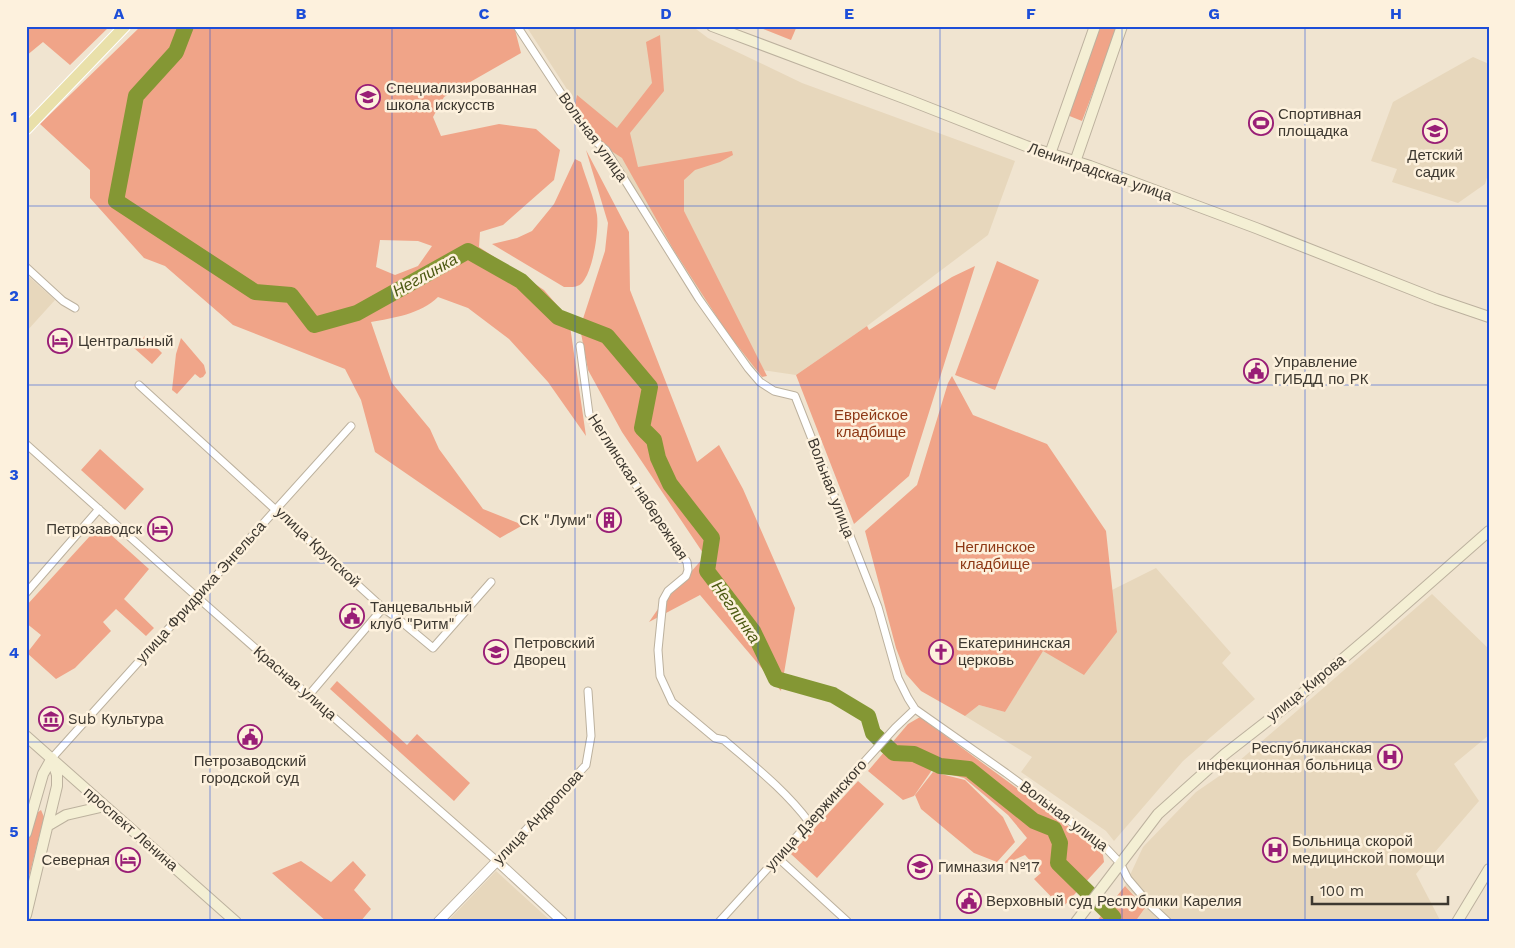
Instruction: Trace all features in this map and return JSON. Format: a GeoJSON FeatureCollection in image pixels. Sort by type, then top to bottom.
{"type":"FeatureCollection","features":[{"type":"Feature","properties":{"kind":"main road"},"geometry":{"type":"LineString","coordinates":[[26,129],[125,26]]}},
{"type":"Feature","properties":{"kind":"main road","name":"Ленинградская улица"},"geometry":{"type":"LineString","coordinates":[[712,26],[1050,154],[1256,228],[1392,282],[1489,317]]}},
{"type":"Feature","properties":{"kind":"main road"},"geometry":{"type":"LineString","coordinates":[[1050,154],[1096,26]]}},
{"type":"Feature","properties":{"kind":"main road"},"geometry":{"type":"LineString","coordinates":[[1075,162],[1122,26]]}},
{"type":"Feature","properties":{"kind":"main road","name":"улица Кирова"},"geometry":{"type":"LineString","coordinates":[[1079,919],[1158,814],[1210,767],[1298,697],[1372,634],[1489,531]]}},
{"type":"Feature","properties":{"kind":"main road","name":"проспект Ленина"},"geometry":{"type":"LineString","coordinates":[[26,736],[236,922]]}},
{"type":"Feature","properties":{"kind":"main road"},"geometry":{"type":"LineString","coordinates":[[26,915],[58,786],[52,758]]}},
{"type":"Feature","properties":{"kind":"main road","name":"улица Фридриха Энгельса"},"geometry":{"type":"LineString","coordinates":[[26,832],[43,774],[52,758]]}},
{"type":"Feature","properties":{"kind":"main road"},"geometry":{"type":"LineString","coordinates":[[34,803],[44,802],[53,809]]}},
{"type":"Feature","properties":{"kind":"main road"},"geometry":{"type":"LineString","coordinates":[[49,824],[66,815],[105,806]]}},
{"type":"Feature","properties":{"kind":"main road"},"geometry":{"type":"LineString","coordinates":[[1457,922],[1489,869]]}},
{"type":"Feature","properties":{"kind":"street","name":"Вольная улица"},"geometry":{"type":"LineString","coordinates":[[517,26],[589,136],[606,150],[699,299],[748,368],[760,382],[774,391],[795,396],[878,607],[898,678],[915,709],[1098,841],[1120,863],[1128,879],[1151,906],[1168,922]]}},
{"type":"Feature","properties":{"kind":"street"},"geometry":{"type":"LineString","coordinates":[[26,267],[63,301],[75,308]]}},
{"type":"Feature","properties":{"kind":"street","name":"Неглинская набережная"},"geometry":{"type":"LineString","coordinates":[[580,346],[588,414],[687,562],[688,570],[686,576],[668,591],[663,600],[658,650],[660,676],[672,702],[715,738],[724,740],[770,778],[809,822]]}},
{"type":"Feature","properties":{"kind":"street","name":"улица Крупской"},"geometry":{"type":"LineString","coordinates":[[139,384],[383,608],[433,648],[491,582]]}},
{"type":"Feature","properties":{"kind":"street","name":"улица Фридриха Энгельса"},"geometry":{"type":"LineString","coordinates":[[52,758],[351,426]]}},
{"type":"Feature","properties":{"kind":"street","name":"Красная улица"},"geometry":{"type":"LineString","coordinates":[[26,444],[564,922]]}},
{"type":"Feature","properties":{"kind":"street"},"geometry":{"type":"LineString","coordinates":[[26,592],[100,509]]}},
{"type":"Feature","properties":{"kind":"street"},"geometry":{"type":"LineString","coordinates":[[309,695],[383,608]]}},
{"type":"Feature","properties":{"kind":"street","name":"улица Андропова"},"geometry":{"type":"LineString","coordinates":[[438,922],[586,765],[591,736],[588,692]]}},
{"type":"Feature","properties":{"kind":"street","name":"улица Дзержинского"},"geometry":{"type":"LineString","coordinates":[[718,922],[895,728],[915,709]]}},
{"type":"Feature","properties":{"kind":"street"},"geometry":{"type":"LineString","coordinates":[[777,857],[848,922]]}},
{"type":"Feature","properties":{"kind":"shaded area"},"geometry":{"type":"Polygon","coordinates":[[[526,26],[692,26],[708,38],[802,83],[1015,161],[988,235],[867,326],[796,375],[748,368],[526,26]]]}},
{"type":"Feature","properties":{"kind":"shaded area","name":"Детский садик"},"geometry":{"type":"Polygon","coordinates":[[[1473,57],[1489,64],[1489,171],[1485,184],[1458,203],[1392,182],[1397,169],[1371,161],[1393,102],[1473,57]]]}},
{"type":"Feature","properties":{"kind":"shaded area"},"geometry":{"type":"Polygon","coordinates":[[[26,274],[55,300],[26,332],[26,274]]]}},
{"type":"Feature","properties":{"kind":"shaded area"},"geometry":{"type":"Polygon","coordinates":[[[1156,568],[1231,653],[1222,663],[1255,699],[1183,761],[1114,841],[1106,831],[1021,772],[1032,757],[965,716],[979,705],[1005,712],[1043,650],[1117,632],[1112,590],[1156,568]]]}},
{"type":"Feature","properties":{"kind":"shaded area"},"geometry":{"type":"Polygon","coordinates":[[[1432,594],[1489,649],[1489,735],[1454,764],[1479,801],[1416,874],[1441,922],[1135,922],[1146,907],[1125,886],[1143,847],[1196,792],[1231,768],[1432,594]]]}},
{"type":"Feature","properties":{"kind":"shaded area"},"geometry":{"type":"Polygon","coordinates":[[[496,871],[552,922],[447,922],[496,871]]]}},
{"type":"Feature","properties":{"kind":"green space"},"geometry":{"type":"Polygon","coordinates":[[[26,26],[110,26],[70,65],[43,42],[26,56],[26,26]]]}},
{"type":"Feature","properties":{"kind":"green space"},"geometry":{"type":"Polygon","coordinates":[[[141,26],[514,26],[521,53],[444,97],[433,117],[441,136],[499,124],[536,129],[560,150],[554,180],[503,225],[480,232],[479,247],[544,290],[569,319],[586,436],[548,382],[509,339],[468,308],[438,297],[423,308],[415,311],[371,322],[392,383],[430,429],[439,449],[483,509],[523,525],[500,538],[375,452],[361,400],[345,369],[233,325],[165,266],[144,258],[90,198],[90,170],[40,124],[141,26]],[[380,240],[376,267],[395,275],[418,266],[432,246],[418,241],[380,240]]]}},
{"type":"Feature","properties":{"kind":"green space"},"geometry":{"type":"Polygon","coordinates":[[[756,26],[797,26],[791,40],[756,26]]]}},
{"type":"Feature","properties":{"kind":"green space"},"geometry":{"type":"Polygon","coordinates":[[[1101,26],[1118,26],[1082,121],[1067,115],[1101,26]]]}},
{"type":"Feature","properties":{"kind":"green space"},"geometry":{"type":"Polygon","coordinates":[[[660,35],[664,91],[630,133],[638,167],[732,151],[733,155],[720,162],[695,170],[684,180],[684,211],[767,376],[762,377],[726,331],[673,249],[622,158],[590,137],[574,110],[577,95],[617,128],[652,83],[646,42],[660,35]]]}},
{"type":"Feature","properties":{"kind":"green space"},"geometry":{"type":"Polygon","coordinates":[[[586,150],[629,232],[630,290],[697,462],[719,445],[743,489],[795,608],[781,691],[700,595],[649,622],[658,609],[705,556],[622,432],[588,370],[580,328],[605,251],[608,223],[586,150]]]}},
{"type":"Feature","properties":{"kind":"green space"},"geometry":{"type":"Polygon","coordinates":[[[575,159],[581,162],[592,195],[597,215],[597,231],[592,260],[586,277],[578,286],[564,287],[492,244],[517,238],[532,231],[554,204],[575,159]]]}},
{"type":"Feature","properties":{"kind":"green space"},"geometry":{"type":"Polygon","coordinates":[[[997,261],[1039,280],[995,390],[955,375],[997,261]]]}},
{"type":"Feature","properties":{"kind":"green space","name":"Еврейское кладбище"},"geometry":{"type":"Polygon","coordinates":[[[975,266],[909,476],[854,524],[796,375],[867,326],[869,330],[952,277],[975,266]]]}},
{"type":"Feature","properties":{"kind":"green space"},"geometry":{"type":"Polygon","coordinates":[[[145,336],[162,353],[152,364],[134,348],[145,336]]]}},
{"type":"Feature","properties":{"kind":"green space"},"geometry":{"type":"Polygon","coordinates":[[[181,338],[204,365],[206,373],[200,378],[195,374],[177,394],[172,390],[176,354],[181,338]]]}},
{"type":"Feature","properties":{"kind":"green space","name":"Неглинское кладбище"},"geometry":{"type":"Polygon","coordinates":[[[952,376],[973,415],[1047,444],[1106,531],[1117,632],[1084,675],[1043,651],[1005,712],[979,705],[965,716],[921,691],[906,674],[896,648],[865,531],[917,485],[948,383],[952,376]]]}},
{"type":"Feature","properties":{"kind":"green space"},"geometry":{"type":"Polygon","coordinates":[[[100,449],[144,489],[125,510],[81,470],[100,449]]]}},
{"type":"Feature","properties":{"kind":"green space"},"geometry":{"type":"Polygon","coordinates":[[[100,525],[149,569],[124,599],[154,628],[146,636],[116,609],[103,622],[111,631],[75,668],[56,679],[27,653],[41,635],[26,623],[26,606],[100,525]]]}},
{"type":"Feature","properties":{"kind":"green space"},"geometry":{"type":"Polygon","coordinates":[[[337,681],[407,745],[417,734],[470,783],[454,801],[330,689],[337,681]]]}},
{"type":"Feature","properties":{"kind":"green space"},"geometry":{"type":"Polygon","coordinates":[[[920,717],[1098,848],[1103,855],[1104,862],[1062,908],[1034,879],[1041,873],[1025,855],[1002,865],[1027,838],[1008,815],[964,778],[932,770],[914,796],[903,800],[868,771],[908,724],[920,717]]]}},
{"type":"Feature","properties":{"kind":"green space"},"geometry":{"type":"Polygon","coordinates":[[[933,772],[965,780],[1003,817],[1015,842],[997,862],[974,853],[921,809],[915,795],[933,772]]]}},
{"type":"Feature","properties":{"kind":"green space"},"geometry":{"type":"Polygon","coordinates":[[[858,781],[884,804],[817,878],[791,854],[858,781]]]}},
{"type":"Feature","properties":{"kind":"green space"},"geometry":{"type":"Polygon","coordinates":[[[41,810],[44,817],[26,889],[26,845],[34,815],[41,810]]]}},
{"type":"Feature","properties":{"kind":"green space"},"geometry":{"type":"Polygon","coordinates":[[[301,861],[331,882],[353,861],[366,875],[354,890],[371,909],[360,922],[327,922],[272,873],[301,861]]]}},
{"type":"Feature","properties":{"kind":"green space"},"geometry":{"type":"Polygon","coordinates":[[[1125,886],[1145,908],[1135,922],[1096,922],[1125,886]]]}},
{"type":"Feature","properties":{"kind":"waterway","name":"Неглинка"},"geometry":{"type":"LineString","coordinates":[[186,26],[176,52],[136,96],[116,201],[255,292],[291,295],[314,325],[357,313],[468,251],[521,281],[558,317],[607,336],[650,387],[642,428],[654,440],[658,458],[670,484],[712,538],[707,571],[753,631],[776,679],[833,695],[868,716],[873,733],[894,753],[914,754],[940,766],[969,769],[1034,821],[1054,829],[1060,843],[1058,863],[1113,917],[1111,922]]}},
{"type":"Feature","properties":{"kind":"place","name":"Специализированная школа искусств"},"geometry":{"type":"Point","coordinates":[368,97]}},
{"type":"Feature","properties":{"kind":"place","name":"Спортивная площадка"},"geometry":{"type":"Point","coordinates":[1261,123]}},
{"type":"Feature","properties":{"kind":"place","name":"Детский садик"},"geometry":{"type":"Point","coordinates":[1435,131]}},
{"type":"Feature","properties":{"kind":"place","name":"Центральный"},"geometry":{"type":"Point","coordinates":[60,341]}},
{"type":"Feature","properties":{"kind":"place","name":"Управление ГИБДД по РК"},"geometry":{"type":"Point","coordinates":[1256,371]}},
{"type":"Feature","properties":{"kind":"place","name":"СК \"Луми\""},"geometry":{"type":"Point","coordinates":[609,520]}},
{"type":"Feature","properties":{"kind":"place","name":"Петрозаводск"},"geometry":{"type":"Point","coordinates":[160,529]}},
{"type":"Feature","properties":{"kind":"place","name":"Танцевальный клуб \"Ритм\""},"geometry":{"type":"Point","coordinates":[352,616]}},
{"type":"Feature","properties":{"kind":"place","name":"Петровский Дворец"},"geometry":{"type":"Point","coordinates":[496,652]}},
{"type":"Feature","properties":{"kind":"place","name":"Екатерининская церковь"},"geometry":{"type":"Point","coordinates":[941,652]}},
{"type":"Feature","properties":{"kind":"place","name":"Sub Культура"},"geometry":{"type":"Point","coordinates":[51,719]}},
{"type":"Feature","properties":{"kind":"place","name":"Петрозаводский городской суд"},"geometry":{"type":"Point","coordinates":[250,737]}},
{"type":"Feature","properties":{"kind":"place","name":"Республиканская инфекционная больница"},"geometry":{"type":"Point","coordinates":[1390,757]}},
{"type":"Feature","properties":{"kind":"place","name":"Больница скорой медицинской помощи"},"geometry":{"type":"Point","coordinates":[1275,850]}},
{"type":"Feature","properties":{"kind":"place","name":"Северная"},"geometry":{"type":"Point","coordinates":[128,860]}},
{"type":"Feature","properties":{"kind":"place","name":"Гимназия №17"},"geometry":{"type":"Point","coordinates":[920,867]}},
{"type":"Feature","properties":{"kind":"place","name":"Верховный суд Республики Карелия"},"geometry":{"type":"Point","coordinates":[969,901]}}]}
